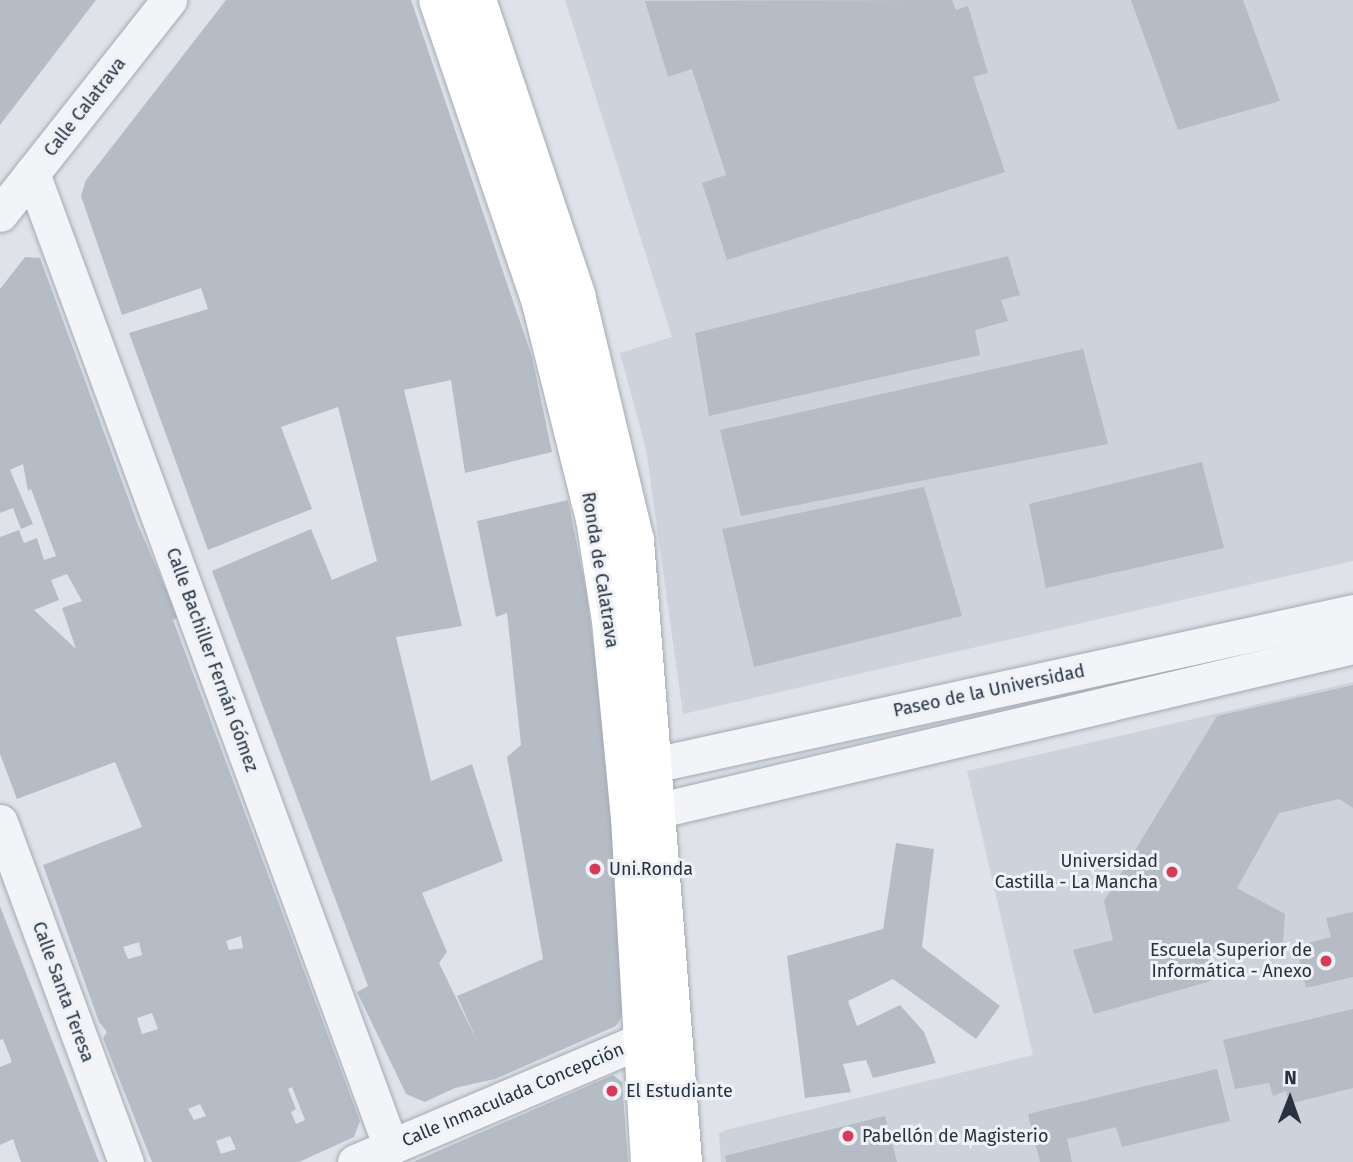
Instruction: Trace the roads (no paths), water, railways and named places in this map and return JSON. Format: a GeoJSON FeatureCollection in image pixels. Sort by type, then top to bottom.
{"type":"FeatureCollection","features":[{"type":"Feature","properties":{"kind":"highway","name":"Ronda de Calatrava"},"geometry":{"type":"LineString","coordinates":[[438,0],[541,303],[595,519],[611,621],[640,768]]}},
{"type":"Feature","properties":{"kind":"highway","name":"Ronda de Calatrava"},"geometry":{"type":"LineString","coordinates":[[477,0],[576,295],[635,541],[640,768],[659,1039],[683,1162]]}},
{"type":"Feature","properties":{"kind":"highway","name":"Ronda de Calatrava"},"geometry":{"type":"LineString","coordinates":[[650,1162],[659,1039]]}},
{"type":"Feature","properties":{"kind":"street","name":"Calle Calatrava"},"geometry":{"type":"LineString","coordinates":[[0,214],[169,0]]}},
{"type":"Feature","properties":{"kind":"street","name":"Calle Bachiller Fernán Gómez"},"geometry":{"type":"LineString","coordinates":[[32,173],[391,1147]]}},
{"type":"Feature","properties":{"kind":"street","name":"Paseo de la Universidad"},"geometry":{"type":"LineString","coordinates":[[640,768],[1353,612]]}},
{"type":"Feature","properties":{"kind":"street"},"geometry":{"type":"LineString","coordinates":[[644,813],[1353,646]]}},
{"type":"Feature","properties":{"kind":"street","name":"Calle Santa Teresa"},"geometry":{"type":"LineString","coordinates":[[0,822],[126,1162]]}},
{"type":"Feature","properties":{"kind":"street","name":"Calle Inmaculada Concepción"},"geometry":{"type":"LineString","coordinates":[[355,1162],[659,1039]]}},
{"type":"Feature","properties":{"kind":"place","name":"Uni.Ronda"},"geometry":{"type":"Point","coordinates":[595,869]}},
{"type":"Feature","properties":{"kind":"place","name":"Universidad Castilla - La Mancha"},"geometry":{"type":"Point","coordinates":[1172,872]}},
{"type":"Feature","properties":{"kind":"place","name":"Escuela Superior de Informática - Anexo"},"geometry":{"type":"Point","coordinates":[1326,961]}},
{"type":"Feature","properties":{"kind":"place","name":"El Estudiante"},"geometry":{"type":"Point","coordinates":[612,1091]}},
{"type":"Feature","properties":{"kind":"place","name":"Pabellón de Magisterio"},"geometry":{"type":"Point","coordinates":[848,1136]}}]}
